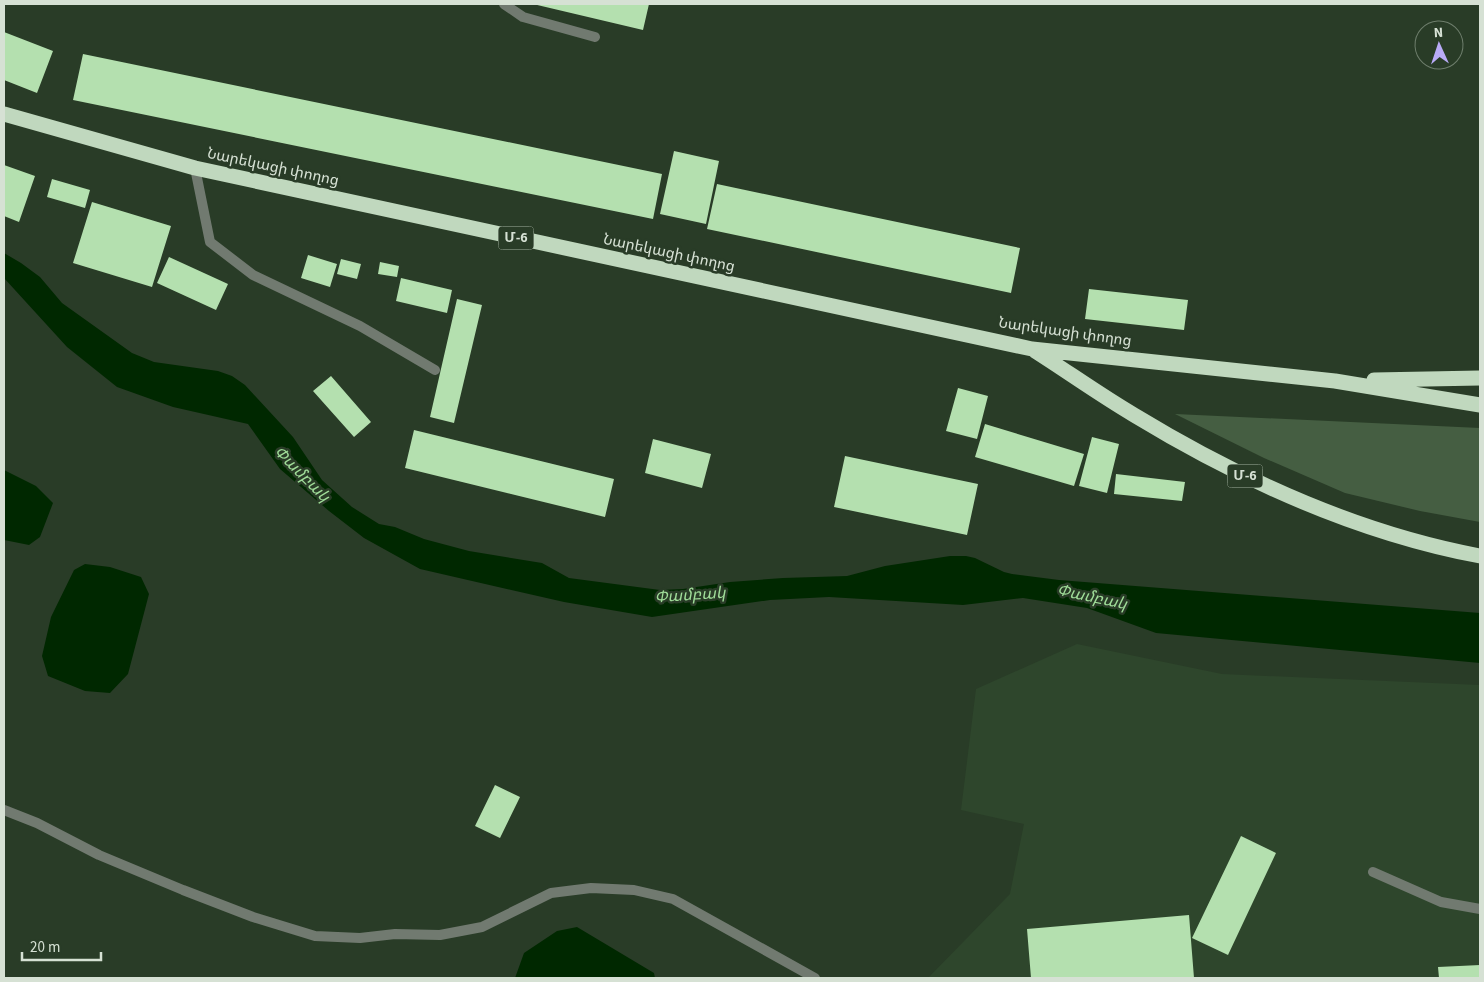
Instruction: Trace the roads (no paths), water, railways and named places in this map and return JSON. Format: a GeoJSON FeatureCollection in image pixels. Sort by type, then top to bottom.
{"type":"FeatureCollection","features":[{"type":"Feature","properties":{"kind":"highway","name":"Նարեկացի փողոց"},"geometry":{"type":"LineString","coordinates":[[4,114],[195,168],[1032,349],[1335,381]]}},
{"type":"Feature","properties":{"kind":"highway","name":"Մ-6"},"geometry":{"type":"LineString","coordinates":[[1032,349],[1133,415],[1212,460],[1268,488],[1343,518],[1436,548],[1480,556]]}},
{"type":"Feature","properties":{"kind":"highway","name":"Մ-6"},"geometry":{"type":"LineString","coordinates":[[1335,381],[1480,378]]}},
{"type":"Feature","properties":{"kind":"highway","name":"Մ-6"},"geometry":{"type":"LineString","coordinates":[[1335,381],[1480,405]]}},
{"type":"Feature","properties":{"kind":"street"},"geometry":{"type":"LineString","coordinates":[[504,4],[523,17],[595,36]]}},
{"type":"Feature","properties":{"kind":"street"},"geometry":{"type":"LineString","coordinates":[[195,168],[210,242],[253,275],[360,326],[435,370]]}},
{"type":"Feature","properties":{"kind":"street"},"geometry":{"type":"LineString","coordinates":[[4,810],[37,823],[99,856],[253,917],[316,936],[360,938],[395,934],[440,934],[482,927],[551,893],[591,888],[634,890],[673,899],[815,978]]}},
{"type":"Feature","properties":{"kind":"street"},"geometry":{"type":"LineString","coordinates":[[1373,872],[1441,902],[1480,909]]}},
{"type":"Feature","properties":{"kind":"water","name":"Փամբակ"},"geometry":{"type":"Polygon","coordinates":[[[4,253],[40,277],[62,303],[132,353],[154,362],[218,371],[232,376],[245,385],[293,437],[322,480],[352,507],[379,524],[395,527],[424,539],[469,551],[542,563],[569,578],[660,590],[783,578],[847,576],[885,566],[950,556],[966,556],[975,558],[1004,572],[1059,580],[1480,613],[1480,663],[1156,633],[1087,608],[1023,598],[963,605],[829,597],[770,600],[652,617],[564,602],[420,569],[364,538],[329,511],[280,469],[248,424],[173,407],[117,387],[67,347],[4,278],[4,253]]]}},
{"type":"Feature","properties":{"kind":"water"},"geometry":{"type":"Polygon","coordinates":[[[4,470],[36,486],[53,503],[40,537],[29,545],[4,540],[4,470]]]}},
{"type":"Feature","properties":{"kind":"water"},"geometry":{"type":"Polygon","coordinates":[[[85,564],[110,567],[141,577],[149,594],[128,674],[110,693],[85,691],[48,676],[42,656],[51,617],[74,570],[85,564]]]}},
{"type":"Feature","properties":{"kind":"water"},"geometry":{"type":"Polygon","coordinates":[[[577,927],[654,973],[655,978],[515,978],[524,953],[557,931],[577,927]]]}}]}
